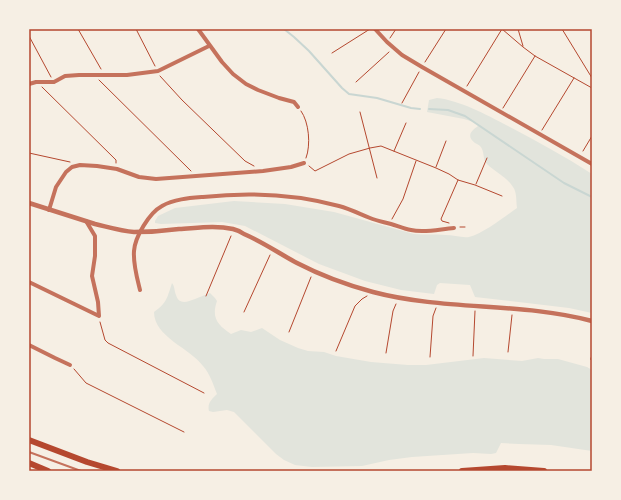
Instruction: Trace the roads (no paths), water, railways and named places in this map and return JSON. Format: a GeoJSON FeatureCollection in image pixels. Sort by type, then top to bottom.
{"type":"FeatureCollection","features":[{"type":"Feature","properties":{"kind":"main road"},"geometry":{"type":"LineString","coordinates":[[29,440],[87,462],[117,471]]}},
{"type":"Feature","properties":{"kind":"main road"},"geometry":{"type":"LineString","coordinates":[[29,463],[48,471]]}},
{"type":"Feature","properties":{"kind":"main road"},"geometry":{"type":"LineString","coordinates":[[462,471],[504,468],[544,471]]}},
{"type":"Feature","properties":{"kind":"street"},"geometry":{"type":"LineString","coordinates":[[198,29],[209,46],[233,74],[246,84],[279,98],[294,102],[298,107]]}},
{"type":"Feature","properties":{"kind":"street"},"geometry":{"type":"LineString","coordinates":[[376,29],[387,42],[402,55],[592,164]]}},
{"type":"Feature","properties":{"kind":"street"},"geometry":{"type":"LineString","coordinates":[[29,84],[36,82],[54,82],[65,76],[127,75],[158,71],[209,46]]}},
{"type":"Feature","properties":{"kind":"street"},"geometry":{"type":"LineString","coordinates":[[49,210],[56,187],[66,172],[72,167],[80,165],[117,169],[139,177],[156,179],[263,171],[290,167],[304,163]]}},
{"type":"Feature","properties":{"kind":"street"},"geometry":{"type":"LineString","coordinates":[[140,290],[136,272],[134,251],[136,241],[141,231],[154,212],[162,206],[191,198],[246,194],[280,196],[340,206],[372,219],[412,230],[423,232],[454,228]]}},
{"type":"Feature","properties":{"kind":"street"},"geometry":{"type":"LineString","coordinates":[[29,203],[86,221],[132,232],[207,227],[234,229],[315,271],[347,285],[374,293],[437,304],[513,309],[557,314],[592,321]]}},
{"type":"Feature","properties":{"kind":"street"},"geometry":{"type":"LineString","coordinates":[[29,282],[99,316],[98,302],[92,276],[95,256],[94,236],[86,221]]}},
{"type":"Feature","properties":{"kind":"street"},"geometry":{"type":"LineString","coordinates":[[29,344],[70,365]]}},
{"type":"Feature","properties":{"kind":"lane"},"geometry":{"type":"LineString","coordinates":[[29,452],[81,471]]}},
{"type":"Feature","properties":{"kind":"waterway"},"geometry":{"type":"LineString","coordinates":[[284,29],[309,51],[349,94],[377,98],[411,108],[420,109]]}},
{"type":"Feature","properties":{"kind":"waterway"},"geometry":{"type":"LineString","coordinates":[[429,109],[448,110],[465,116],[564,183],[592,197]]}}]}
